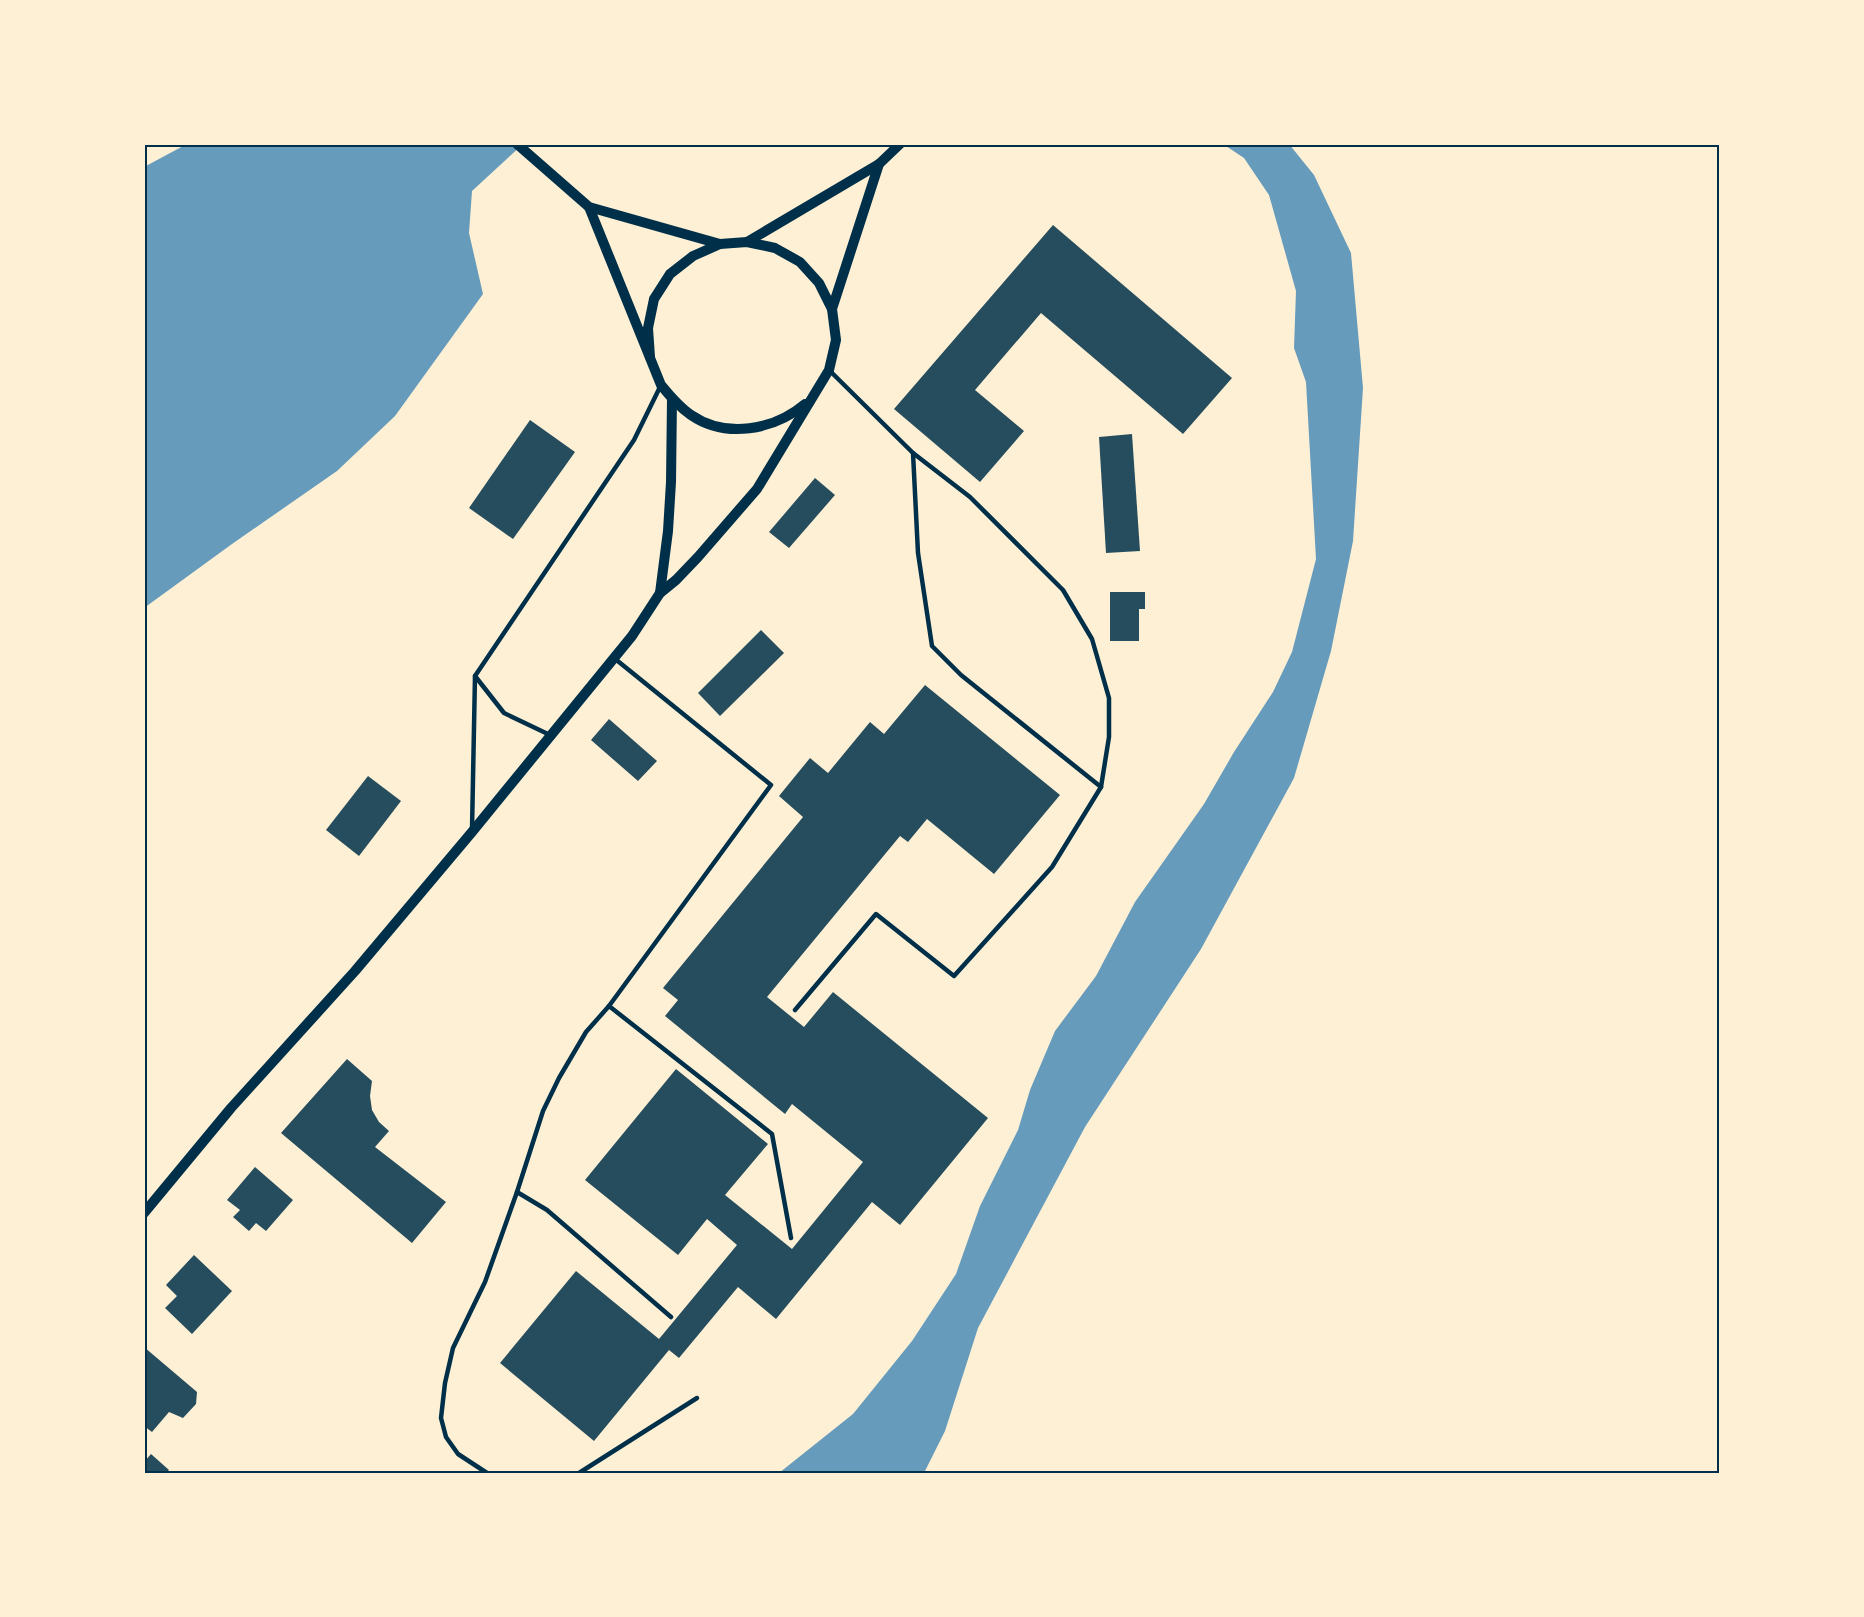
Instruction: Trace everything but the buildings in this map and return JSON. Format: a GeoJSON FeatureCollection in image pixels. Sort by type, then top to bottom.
{"type":"FeatureCollection","features":[{"type":"Feature","properties":{"kind":"street"},"geometry":{"type":"LineString","coordinates":[[517,144],[589,207],[720,244]]}},
{"type":"Feature","properties":{"kind":"street"},"geometry":{"type":"LineString","coordinates":[[747,242],[879,164],[900,144]]}},
{"type":"Feature","properties":{"kind":"street"},"geometry":{"type":"LineString","coordinates":[[832,309],[879,164]]}},
{"type":"Feature","properties":{"kind":"street"},"geometry":{"type":"LineString","coordinates":[[589,207],[662,385],[672,399],[692,416],[717,426],[742,430],[769,425],[792,415],[813,398]]}},
{"type":"Feature","properties":{"kind":"street"},"geometry":{"type":"LineString","coordinates":[[144,1213],[231,1108],[355,972],[472,832],[632,636],[660,593],[698,557],[757,489],[829,370],[836,340],[832,309],[819,283],[800,262],[775,248],[747,242],[720,244],[693,256],[670,274],[654,299],[648,328],[650,357]]}},
{"type":"Feature","properties":{"kind":"street"},"geometry":{"type":"LineString","coordinates":[[660,593],[668,531],[672,399]]}},
{"type":"Feature","properties":{"kind":"lane"},"geometry":{"type":"LineString","coordinates":[[795,1010],[876,914],[954,976],[1052,867],[1101,787],[1109,737],[1109,698],[1092,639],[1063,590],[970,497],[913,453],[829,370]]}},
{"type":"Feature","properties":{"kind":"lane"},"geometry":{"type":"LineString","coordinates":[[472,832],[475,676],[634,440],[662,385]]}},
{"type":"Feature","properties":{"kind":"lane"},"geometry":{"type":"LineString","coordinates":[[913,453],[918,553],[932,646],[961,675],[1101,787]]}},
{"type":"Feature","properties":{"kind":"lane"},"geometry":{"type":"LineString","coordinates":[[487,1473],[458,1454],[446,1437],[441,1418],[445,1383],[453,1348],[485,1282],[543,1111],[586,1032],[609,1006],[771,785],[614,658]]}},
{"type":"Feature","properties":{"kind":"lane"},"geometry":{"type":"LineString","coordinates":[[475,676],[504,713],[550,735]]}},
{"type":"Feature","properties":{"kind":"lane"},"geometry":{"type":"LineString","coordinates":[[609,1006],[772,1134],[791,1238]]}},
{"type":"Feature","properties":{"kind":"lane"},"geometry":{"type":"LineString","coordinates":[[517,1192],[547,1210],[671,1317]]}},
{"type":"Feature","properties":{"kind":"lane"},"geometry":{"type":"LineString","coordinates":[[579,1473],[697,1398]]}},
{"type":"Feature","properties":{"kind":"water"},"geometry":{"type":"Polygon","coordinates":[[[187,144],[523,144],[472,191],[469,233],[483,294],[395,416],[337,471],[144,608],[144,167],[187,144]]]}},
{"type":"Feature","properties":{"kind":"water"},"geometry":{"type":"Polygon","coordinates":[[[1223,144],[1289,144],[1314,175],[1351,253],[1363,388],[1353,541],[1331,651],[1294,778],[1201,949],[1085,1127],[978,1328],[945,1431],[924,1473],[779,1473],[853,1414],[912,1341],[956,1274],[980,1206],[1018,1130],[1030,1090],[1055,1031],[1096,976],[1135,902],[1204,804],[1273,692],[1292,652],[1316,559],[1306,382],[1294,348],[1296,291],[1269,195],[1244,158],[1223,144]]]}}]}
